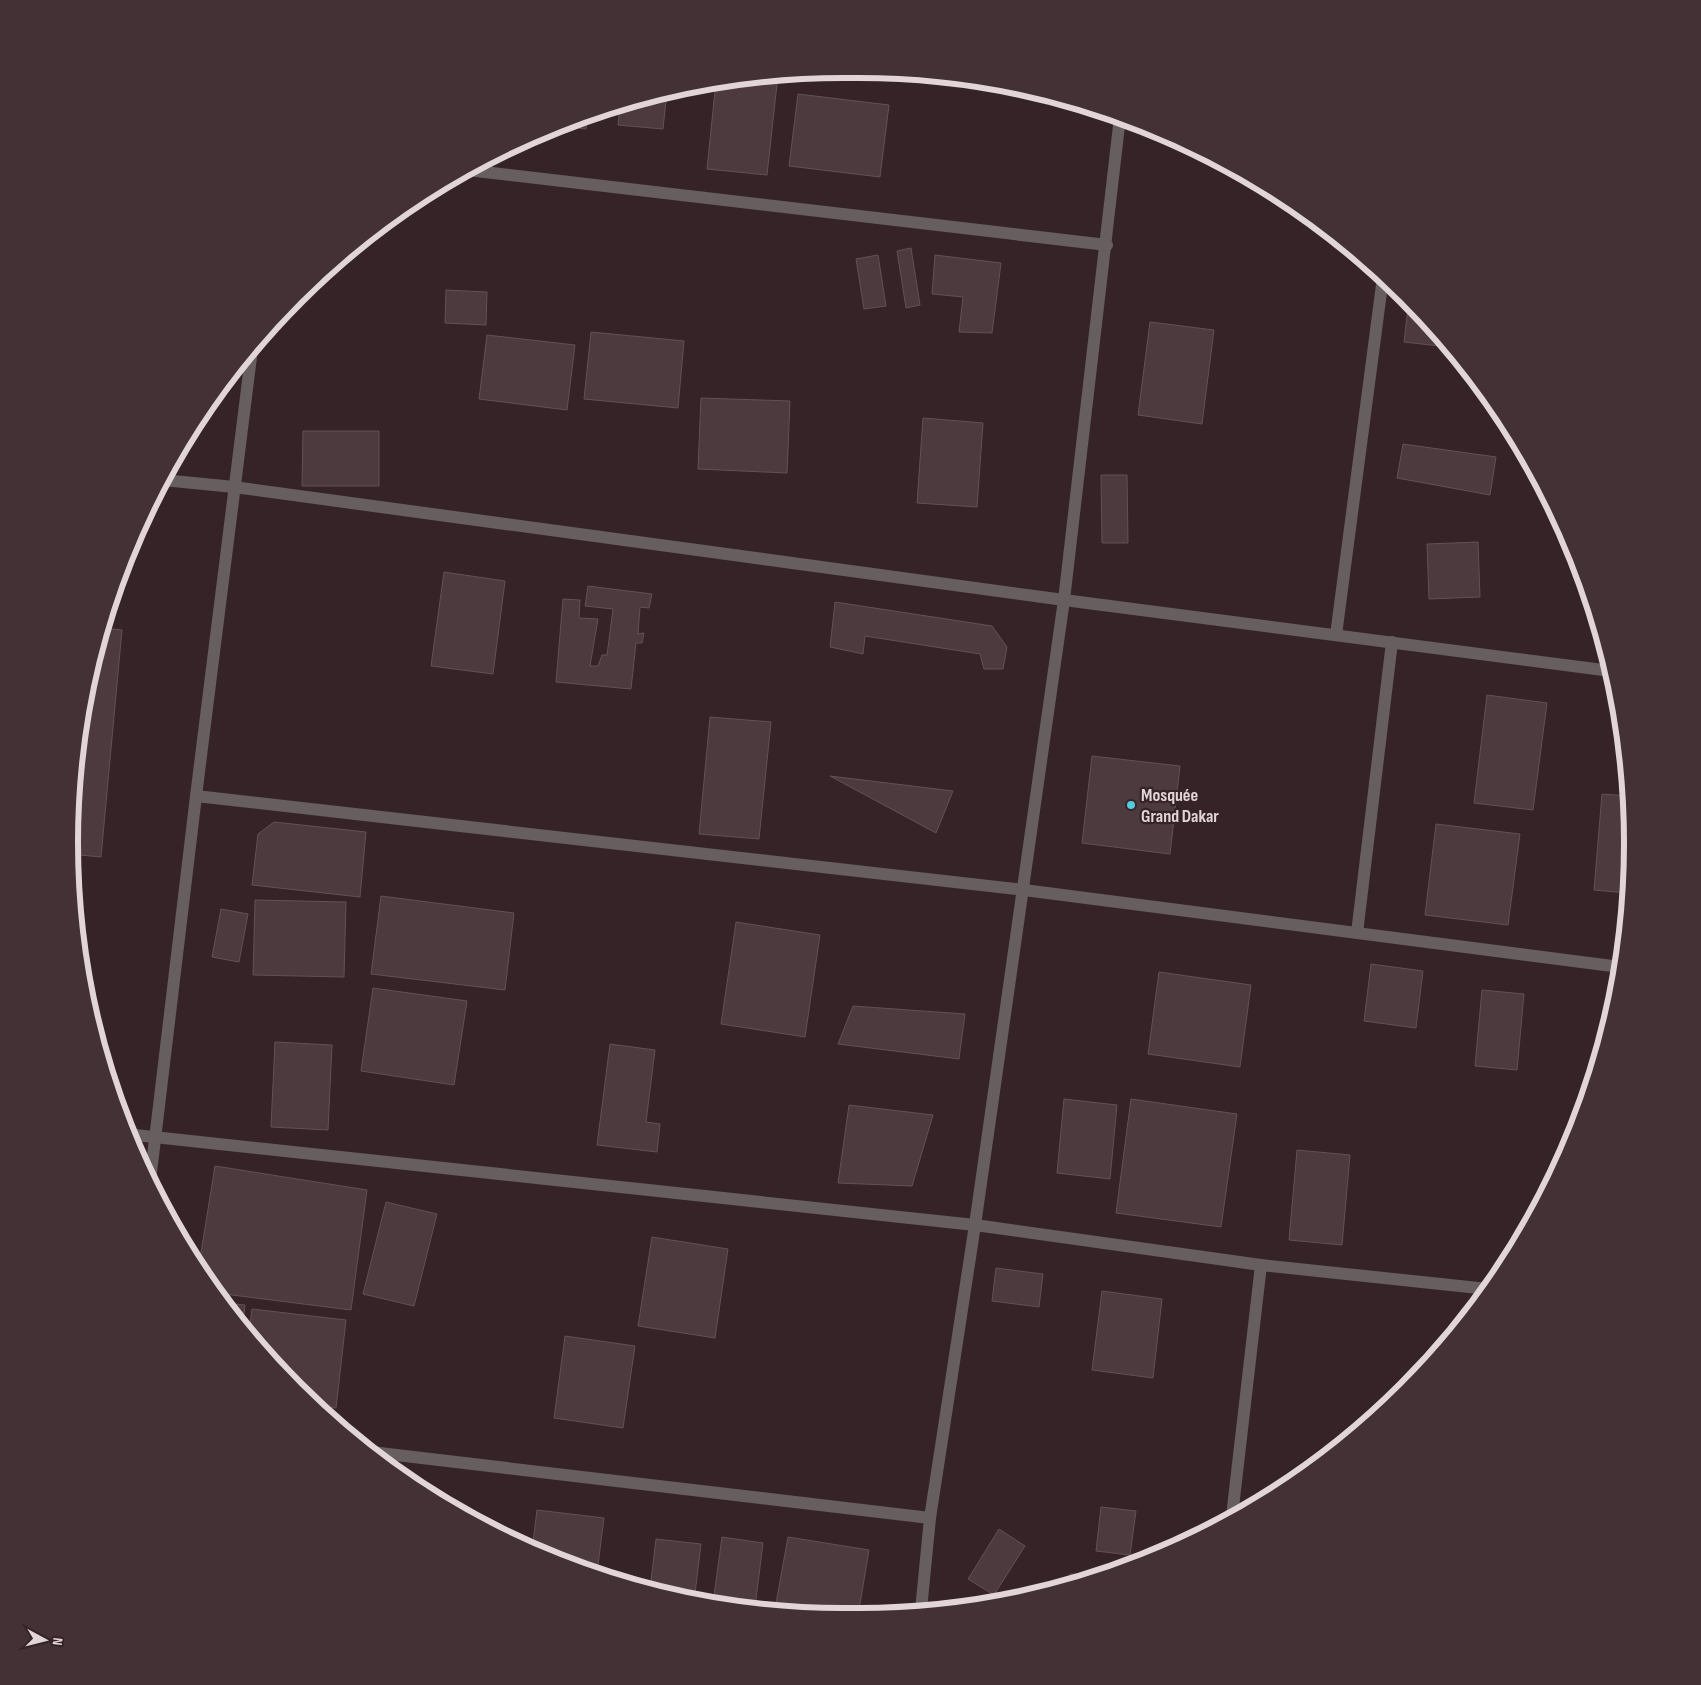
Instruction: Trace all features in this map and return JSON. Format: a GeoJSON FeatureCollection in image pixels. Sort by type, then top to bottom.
{"type":"FeatureCollection","features":[{"type":"Feature","properties":{"kind":"street"},"geometry":{"type":"LineString","coordinates":[[922,1605],[930,1518],[975,1226],[1064,600],[1107,245],[1119,124]]}},
{"type":"Feature","properties":{"kind":"street"},"geometry":{"type":"LineString","coordinates":[[476,171],[1107,245]]}},
{"type":"Feature","properties":{"kind":"street"},"geometry":{"type":"LineString","coordinates":[[1336,635],[1382,285]]}},
{"type":"Feature","properties":{"kind":"street"},"geometry":{"type":"LineString","coordinates":[[151,1171],[251,358]]}},
{"type":"Feature","properties":{"kind":"street"},"geometry":{"type":"LineString","coordinates":[[169,481],[234,487],[1064,600],[1603,670]]}},
{"type":"Feature","properties":{"kind":"street"},"geometry":{"type":"LineString","coordinates":[[1356,933],[1392,642]]}},
{"type":"Feature","properties":{"kind":"street"},"geometry":{"type":"LineString","coordinates":[[196,796],[1024,890],[1613,966]]}},
{"type":"Feature","properties":{"kind":"street"},"geometry":{"type":"LineString","coordinates":[[136,1135],[975,1226],[1261,1265],[1480,1288]]}},
{"type":"Feature","properties":{"kind":"street"},"geometry":{"type":"LineString","coordinates":[[1233,1509],[1261,1265]]}},
{"type":"Feature","properties":{"kind":"street"},"geometry":{"type":"LineString","coordinates":[[383,1453],[930,1518]]}},
{"type":"Feature","properties":{"kind":"building"},"geometry":{"type":"Polygon","coordinates":[[[777,80],[767,175],[707,169],[715,88],[777,80]]]}},
{"type":"Feature","properties":{"kind":"building"},"geometry":{"type":"Polygon","coordinates":[[[798,94],[889,105],[880,177],[789,166],[798,94]]]}},
{"type":"Feature","properties":{"kind":"building"},"geometry":{"type":"Polygon","coordinates":[[[666,99],[663,129],[618,125],[619,111],[666,99]]]}},
{"type":"Feature","properties":{"kind":"building"},"geometry":{"type":"Polygon","coordinates":[[[587,122],[586,129],[573,127],[587,122]]]}},
{"type":"Feature","properties":{"kind":"building"},"geometry":{"type":"Polygon","coordinates":[[[911,248],[920,305],[906,308],[897,251],[911,248]]]}},
{"type":"Feature","properties":{"kind":"building"},"geometry":{"type":"Polygon","coordinates":[[[878,255],[886,306],[864,309],[856,259],[878,255]]]}},
{"type":"Feature","properties":{"kind":"building"},"geometry":{"type":"Polygon","coordinates":[[[935,255],[1001,263],[992,333],[959,332],[963,297],[932,294],[935,255]]]}},
{"type":"Feature","properties":{"kind":"building"},"geometry":{"type":"Polygon","coordinates":[[[446,290],[487,292],[486,325],[445,323],[446,290]]]}},
{"type":"Feature","properties":{"kind":"building"},"geometry":{"type":"Polygon","coordinates":[[[1408,311],[1440,346],[1404,342],[1408,311]]]}},
{"type":"Feature","properties":{"kind":"building"},"geometry":{"type":"Polygon","coordinates":[[[1150,322],[1214,330],[1202,424],[1138,415],[1150,322]]]}},
{"type":"Feature","properties":{"kind":"building"},"geometry":{"type":"Polygon","coordinates":[[[591,332],[684,341],[678,408],[584,399],[591,332]]]}},
{"type":"Feature","properties":{"kind":"building"},"geometry":{"type":"Polygon","coordinates":[[[487,335],[575,345],[567,410],[479,399],[487,335]]]}},
{"type":"Feature","properties":{"kind":"building"},"geometry":{"type":"Polygon","coordinates":[[[701,398],[790,401],[787,473],[698,469],[701,398]]]}},
{"type":"Feature","properties":{"kind":"building"},"geometry":{"type":"Polygon","coordinates":[[[923,418],[983,423],[977,507],[917,503],[923,418]]]}},
{"type":"Feature","properties":{"kind":"building"},"geometry":{"type":"Polygon","coordinates":[[[303,431],[379,431],[379,486],[302,486],[303,431]]]}},
{"type":"Feature","properties":{"kind":"building"},"geometry":{"type":"Polygon","coordinates":[[[1403,444],[1496,457],[1490,495],[1397,478],[1403,444]]]}},
{"type":"Feature","properties":{"kind":"building"},"geometry":{"type":"Polygon","coordinates":[[[1101,475],[1127,475],[1128,543],[1102,543],[1101,475]]]}},
{"type":"Feature","properties":{"kind":"building"},"geometry":{"type":"Polygon","coordinates":[[[1478,542],[1480,597],[1429,599],[1427,544],[1478,542]]]}},
{"type":"Feature","properties":{"kind":"building"},"geometry":{"type":"Polygon","coordinates":[[[444,572],[505,581],[493,674],[431,666],[444,572]]]}},
{"type":"Feature","properties":{"kind":"building"},"geometry":{"type":"Polygon","coordinates":[[[588,586],[652,594],[649,608],[640,607],[638,634],[644,633],[642,643],[636,643],[631,689],[556,682],[563,599],[580,600],[579,618],[598,619],[590,666],[598,666],[602,655],[607,655],[613,609],[585,606],[588,586]]]}},
{"type":"Feature","properties":{"kind":"building"},"geometry":{"type":"Polygon","coordinates":[[[835,602],[992,626],[1007,647],[1003,669],[984,669],[980,654],[865,636],[863,654],[830,647],[835,602]]]}},
{"type":"Feature","properties":{"kind":"building"},"geometry":{"type":"Polygon","coordinates":[[[109,629],[122,630],[101,857],[78,855],[79,792],[92,693],[109,629]]]}},
{"type":"Feature","properties":{"kind":"building"},"geometry":{"type":"Polygon","coordinates":[[[1487,695],[1547,703],[1533,810],[1474,803],[1487,695]]]}},
{"type":"Feature","properties":{"kind":"building"},"geometry":{"type":"Polygon","coordinates":[[[710,717],[771,722],[759,839],[699,834],[710,717]]]}},
{"type":"Feature","properties":{"kind":"building","name":"Mosquée Grand Dakar"},"geometry":{"type":"Polygon","coordinates":[[[1092,756],[1180,766],[1170,854],[1082,843],[1092,756]]]}},
{"type":"Feature","properties":{"kind":"building"},"geometry":{"type":"Polygon","coordinates":[[[830,776],[953,791],[936,833],[830,776]]]}},
{"type":"Feature","properties":{"kind":"building"},"geometry":{"type":"Polygon","coordinates":[[[1602,794],[1622,796],[1624,842],[1622,893],[1594,890],[1602,794]]]}},
{"type":"Feature","properties":{"kind":"building"},"geometry":{"type":"Polygon","coordinates":[[[274,822],[366,832],[360,897],[252,885],[258,834],[274,822]]]}},
{"type":"Feature","properties":{"kind":"building"},"geometry":{"type":"Polygon","coordinates":[[[1436,824],[1520,834],[1508,925],[1425,915],[1436,824]]]}},
{"type":"Feature","properties":{"kind":"building"},"geometry":{"type":"Polygon","coordinates":[[[381,896],[514,913],[505,990],[371,974],[381,896]]]}},
{"type":"Feature","properties":{"kind":"building"},"geometry":{"type":"Polygon","coordinates":[[[255,900],[346,902],[344,977],[253,975],[255,900]]]}},
{"type":"Feature","properties":{"kind":"building"},"geometry":{"type":"Polygon","coordinates":[[[221,909],[248,914],[239,962],[212,957],[221,909]]]}},
{"type":"Feature","properties":{"kind":"building"},"geometry":{"type":"Polygon","coordinates":[[[736,922],[820,935],[805,1037],[721,1024],[736,922]]]}},
{"type":"Feature","properties":{"kind":"building"},"geometry":{"type":"Polygon","coordinates":[[[1371,964],[1423,971],[1416,1028],[1364,1021],[1371,964]]]}},
{"type":"Feature","properties":{"kind":"building"},"geometry":{"type":"Polygon","coordinates":[[[1159,972],[1251,985],[1240,1067],[1148,1054],[1159,972]]]}},
{"type":"Feature","properties":{"kind":"building"},"geometry":{"type":"Polygon","coordinates":[[[373,988],[467,1001],[454,1085],[361,1071],[373,988]]]}},
{"type":"Feature","properties":{"kind":"building"},"geometry":{"type":"Polygon","coordinates":[[[1482,990],[1524,994],[1517,1070],[1475,1066],[1482,990]]]}},
{"type":"Feature","properties":{"kind":"building"},"geometry":{"type":"Polygon","coordinates":[[[853,1006],[965,1014],[959,1059],[838,1044],[853,1006]]]}},
{"type":"Feature","properties":{"kind":"building"},"geometry":{"type":"Polygon","coordinates":[[[275,1042],[332,1045],[328,1130],[271,1127],[275,1042]]]}},
{"type":"Feature","properties":{"kind":"building"},"geometry":{"type":"Polygon","coordinates":[[[610,1044],[655,1050],[646,1122],[660,1124],[657,1152],[597,1145],[610,1044]]]}},
{"type":"Feature","properties":{"kind":"building"},"geometry":{"type":"Polygon","coordinates":[[[1064,1099],[1117,1105],[1110,1179],[1057,1173],[1064,1099]]]}},
{"type":"Feature","properties":{"kind":"building"},"geometry":{"type":"Polygon","coordinates":[[[1131,1099],[1237,1114],[1221,1227],[1116,1213],[1131,1099]]]}},
{"type":"Feature","properties":{"kind":"building"},"geometry":{"type":"Polygon","coordinates":[[[849,1105],[933,1115],[912,1186],[838,1183],[849,1105]]]}},
{"type":"Feature","properties":{"kind":"building"},"geometry":{"type":"Polygon","coordinates":[[[1297,1150],[1350,1155],[1342,1245],[1289,1240],[1297,1150]]]}},
{"type":"Feature","properties":{"kind":"building"},"geometry":{"type":"Polygon","coordinates":[[[215,1166],[367,1190],[351,1310],[226,1294],[200,1258],[215,1166]]]}},
{"type":"Feature","properties":{"kind":"building"},"geometry":{"type":"Polygon","coordinates":[[[386,1202],[437,1214],[414,1306],[363,1294],[386,1202]]]}},
{"type":"Feature","properties":{"kind":"building"},"geometry":{"type":"Polygon","coordinates":[[[652,1237],[728,1249],[715,1338],[638,1326],[652,1237]]]}},
{"type":"Feature","properties":{"kind":"building"},"geometry":{"type":"Polygon","coordinates":[[[996,1268],[1043,1274],[1039,1307],[992,1301],[996,1268]]]}},
{"type":"Feature","properties":{"kind":"building"},"geometry":{"type":"Polygon","coordinates":[[[1102,1291],[1162,1299],[1153,1378],[1092,1370],[1102,1291]]]}},
{"type":"Feature","properties":{"kind":"building"},"geometry":{"type":"Polygon","coordinates":[[[233,1304],[245,1305],[244,1318],[233,1304]]]}},
{"type":"Feature","properties":{"kind":"building"},"geometry":{"type":"Polygon","coordinates":[[[252,1309],[346,1320],[336,1408],[327,1407],[267,1347],[250,1326],[252,1309]]]}},
{"type":"Feature","properties":{"kind":"building"},"geometry":{"type":"Polygon","coordinates":[[[565,1336],[635,1346],[623,1428],[554,1418],[565,1336]]]}},
{"type":"Feature","properties":{"kind":"building"},"geometry":{"type":"Polygon","coordinates":[[[1101,1507],[1136,1511],[1130,1555],[1096,1551],[1101,1507]]]}},
{"type":"Feature","properties":{"kind":"building"},"geometry":{"type":"Polygon","coordinates":[[[537,1510],[604,1518],[598,1567],[533,1542],[537,1510]]]}},
{"type":"Feature","properties":{"kind":"building"},"geometry":{"type":"Polygon","coordinates":[[[999,1529],[1025,1546],[994,1595],[968,1579],[999,1529]]]}},
{"type":"Feature","properties":{"kind":"building"},"geometry":{"type":"Polygon","coordinates":[[[722,1537],[763,1543],[756,1602],[714,1596],[722,1537]]]}},
{"type":"Feature","properties":{"kind":"building"},"geometry":{"type":"Polygon","coordinates":[[[788,1537],[869,1550],[859,1608],[776,1604],[788,1537]]]}},
{"type":"Feature","properties":{"kind":"building"},"geometry":{"type":"Polygon","coordinates":[[[656,1539],[701,1544],[695,1593],[651,1582],[656,1539]]]}},
{"type":"Feature","properties":{"kind":"place","name":"Mosquée Grand Dakar"},"geometry":{"type":"Point","coordinates":[1131,805]}}]}
